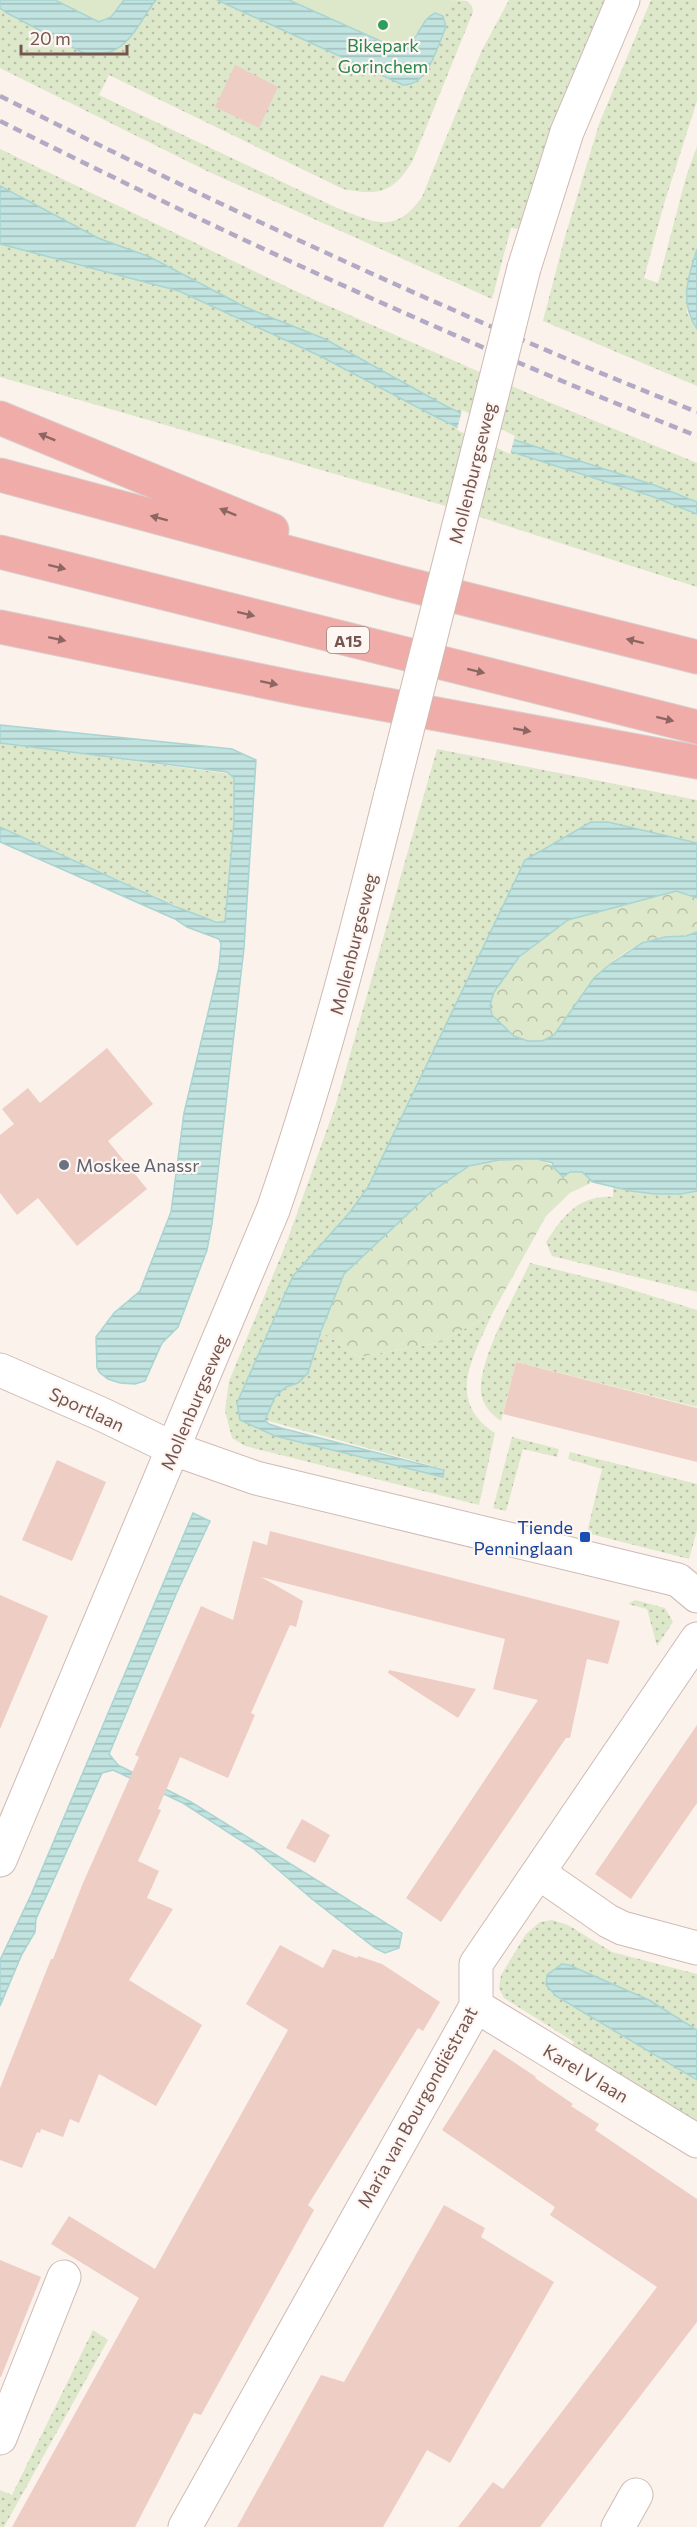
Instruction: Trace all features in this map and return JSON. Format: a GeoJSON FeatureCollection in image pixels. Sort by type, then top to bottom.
{"type":"FeatureCollection","features":[{"type":"Feature","properties":{"kind":"highway"},"geometry":{"type":"LineString","coordinates":[[0,418],[398,582]]}},
{"type":"Feature","properties":{"kind":"highway"},"geometry":{"type":"LineString","coordinates":[[0,475],[398,582],[697,657]]}},
{"type":"Feature","properties":{"kind":"highway","name":"A15"},"geometry":{"type":"LineString","coordinates":[[0,552],[697,727]]}},
{"type":"Feature","properties":{"kind":"highway"},"geometry":{"type":"LineString","coordinates":[[0,627],[301,689],[697,762]]}},
{"type":"Feature","properties":{"kind":"street","name":"Mollenburgseweg"},"geometry":{"type":"LineString","coordinates":[[0,1860],[257,1252],[305,1118],[335,1014],[524,268],[567,132],[623,0]]}},
{"type":"Feature","properties":{"kind":"street","name":"Sportlaan"},"geometry":{"type":"LineString","coordinates":[[0,1370],[174,1449]]}},
{"type":"Feature","properties":{"kind":"street"},"geometry":{"type":"LineString","coordinates":[[174,1449],[256,1478],[678,1580],[697,1596]]}},
{"type":"Feature","properties":{"kind":"street","name":"Maria van Bourgondiëstraat"},"geometry":{"type":"LineString","coordinates":[[185,2527],[476,2006],[476,1964],[697,1639]]}},
{"type":"Feature","properties":{"kind":"street"},"geometry":{"type":"LineString","coordinates":[[539,1873],[608,1921],[622,1928],[697,1948]]}},
{"type":"Feature","properties":{"kind":"street","name":"Karel V laan"},"geometry":{"type":"LineString","coordinates":[[476,2006],[697,2140]]}},
{"type":"Feature","properties":{"kind":"street"},"geometry":{"type":"LineString","coordinates":[[0,2438],[64,2277]]}},
{"type":"Feature","properties":{"kind":"street"},"geometry":{"type":"LineString","coordinates":[[618,2527],[636,2495]]}},
{"type":"Feature","properties":{"kind":"green space"},"geometry":{"type":"Polygon","coordinates":[[[55,0],[124,0],[111,17],[99,22],[55,0]]]}},
{"type":"Feature","properties":{"kind":"green space"},"geometry":{"type":"Polygon","coordinates":[[[156,0],[217,0],[403,85],[412,84],[419,79],[430,64],[446,27],[443,16],[452,0],[467,1],[472,6],[473,12],[413,160],[399,179],[384,190],[366,192],[343,189],[109,75],[99,95],[335,207],[372,221],[383,222],[402,217],[422,197],[481,52],[509,0],[606,0],[559,110],[519,229],[511,228],[492,299],[207,171],[0,68],[0,8],[85,53],[156,0]]]}},
{"type":"Feature","properties":{"kind":"green space","name":"Bikepark Gorinchem"},"geometry":{"type":"Polygon","coordinates":[[[289,0],[452,0],[443,16],[435,13],[413,42],[404,47],[396,47],[366,37],[289,0]]]}},
{"type":"Feature","properties":{"kind":"green space"},"geometry":{"type":"Polygon","coordinates":[[[651,0],[697,0],[697,101],[664,204],[644,278],[658,283],[686,177],[697,146],[697,249],[692,266],[687,313],[697,329],[697,386],[543,321],[564,240],[599,124],[651,0]]]}},
{"type":"Feature","properties":{"kind":"green space"},"geometry":{"type":"Polygon","coordinates":[[[0,149],[306,296],[544,400],[697,463],[697,587],[442,505],[0,377],[0,244],[179,291],[320,356],[438,418],[444,405],[325,339],[245,307],[150,257],[98,238],[0,186],[0,149]]]}},
{"type":"Feature","properties":{"kind":"green space"},"geometry":{"type":"Polygon","coordinates":[[[0,743],[231,774],[234,778],[234,822],[225,922],[204,918],[0,827],[0,743]]]}},
{"type":"Feature","properties":{"kind":"green space"},"geometry":{"type":"Polygon","coordinates":[[[437,749],[697,800],[697,843],[608,822],[368,1187],[349,1213],[293,1276],[237,1403],[241,1420],[275,1436],[443,1477],[444,1469],[265,1420],[275,1397],[310,1368],[321,1331],[359,1357],[438,1343],[492,1314],[471,1362],[467,1392],[471,1407],[480,1420],[495,1433],[479,1505],[245,1446],[232,1438],[225,1411],[229,1381],[286,1244],[336,1104],[437,749]]]}},
{"type":"Feature","properties":{"kind":"green space"},"geometry":{"type":"Polygon","coordinates":[[[676,891],[697,898],[697,932],[647,941],[619,957],[596,977],[563,1024],[548,1038],[529,1041],[518,1037],[504,1028],[494,1017],[490,1004],[493,993],[522,955],[548,932],[570,919],[596,910],[676,891]]]}},
{"type":"Feature","properties":{"kind":"green space"},"geometry":{"type":"Polygon","coordinates":[[[537,1159],[570,1172],[582,1172],[593,1182],[570,1193],[546,1216],[492,1314],[438,1343],[359,1357],[321,1331],[344,1274],[430,1193],[469,1166],[499,1160],[537,1159]]]}},
{"type":"Feature","properties":{"kind":"green space"},"geometry":{"type":"Polygon","coordinates":[[[613,1186],[655,1194],[697,1191],[697,1292],[552,1256],[546,1242],[559,1223],[582,1203],[601,1197],[613,1197],[613,1186]]]}},
{"type":"Feature","properties":{"kind":"green space"},"geometry":{"type":"Polygon","coordinates":[[[530,1263],[610,1283],[697,1310],[697,1407],[516,1362],[501,1421],[494,1415],[485,1405],[481,1392],[485,1363],[499,1327],[530,1263]]]}},
{"type":"Feature","properties":{"kind":"green space"},"geometry":{"type":"Polygon","coordinates":[[[512,1437],[559,1449],[557,1457],[523,1449],[506,1511],[493,1508],[512,1437]]]}},
{"type":"Feature","properties":{"kind":"green space"},"geometry":{"type":"Polygon","coordinates":[[[570,1452],[697,1484],[697,1530],[689,1559],[587,1533],[602,1469],[568,1459],[570,1452]]]}},
{"type":"Feature","properties":{"kind":"green space"},"geometry":{"type":"Polygon","coordinates":[[[635,1600],[665,1608],[673,1622],[657,1646],[647,1609],[628,1604],[635,1600]]]}},
{"type":"Feature","properties":{"kind":"green space"},"geometry":{"type":"Polygon","coordinates":[[[552,1920],[568,1925],[612,1952],[697,1974],[697,2030],[649,2000],[556,1996],[697,2080],[697,2125],[571,2047],[574,2042],[504,1998],[499,1988],[501,1975],[526,1934],[540,1922],[552,1920]]]}},
{"type":"Feature","properties":{"kind":"green space"},"geometry":{"type":"Polygon","coordinates":[[[93,2330],[108,2340],[4,2527],[0,2527],[0,2490],[12,2495],[93,2330]]]}},
{"type":"Feature","properties":{"kind":"water"},"geometry":{"type":"Polygon","coordinates":[[[0,0],[55,0],[99,22],[111,17],[124,0],[156,0],[135,31],[121,46],[111,52],[85,54],[7,13],[0,8],[0,0]]]}},
{"type":"Feature","properties":{"kind":"water"},"geometry":{"type":"Polygon","coordinates":[[[217,0],[289,0],[396,48],[410,44],[429,17],[435,13],[443,16],[446,27],[425,72],[412,84],[403,85],[217,0]]]}},
{"type":"Feature","properties":{"kind":"water"},"geometry":{"type":"Polygon","coordinates":[[[0,186],[98,238],[150,257],[245,307],[325,339],[444,405],[515,440],[657,486],[697,502],[697,514],[651,496],[512,452],[438,418],[320,356],[179,291],[0,244],[0,186]]]}},
{"type":"Feature","properties":{"kind":"water"},"geometry":{"type":"Polygon","coordinates":[[[697,249],[697,329],[688,309],[687,290],[697,249]]]}},
{"type":"Feature","properties":{"kind":"water"},"geometry":{"type":"Polygon","coordinates":[[[0,725],[232,749],[256,760],[244,948],[212,1224],[207,1250],[178,1327],[162,1343],[145,1381],[135,1384],[120,1383],[100,1373],[97,1368],[96,1337],[114,1313],[140,1291],[171,1212],[184,1113],[219,967],[221,944],[219,939],[187,927],[175,919],[0,842],[0,827],[174,906],[216,922],[225,922],[234,822],[234,778],[227,772],[0,743],[0,725]]]}},
{"type":"Feature","properties":{"kind":"water"},"geometry":{"type":"Polygon","coordinates":[[[591,822],[608,822],[697,843],[697,898],[676,891],[568,920],[519,957],[494,992],[490,1005],[492,1015],[514,1036],[528,1041],[542,1041],[554,1035],[594,978],[609,965],[642,943],[697,932],[697,1191],[681,1194],[655,1194],[631,1191],[593,1182],[582,1172],[570,1172],[563,1177],[552,1166],[553,1163],[537,1159],[499,1160],[469,1166],[430,1193],[344,1274],[321,1331],[308,1373],[298,1383],[286,1387],[275,1397],[265,1420],[281,1428],[444,1470],[443,1477],[275,1436],[240,1420],[237,1403],[293,1276],[350,1212],[368,1187],[525,860],[591,822]]]}},
{"type":"Feature","properties":{"kind":"water"},"geometry":{"type":"Polygon","coordinates":[[[193,1513],[210,1521],[177,1592],[109,1754],[118,1765],[191,1802],[402,1933],[399,1948],[385,1953],[375,1948],[312,1899],[254,1849],[183,1803],[113,1770],[102,1773],[36,1919],[35,1932],[22,1954],[0,2006],[0,1960],[31,1895],[193,1513]]]}},
{"type":"Feature","properties":{"kind":"water"},"geometry":{"type":"Polygon","coordinates":[[[562,1964],[649,2000],[697,2030],[697,2080],[556,1996],[546,1985],[547,1975],[562,1964]]]}},
{"type":"Feature","properties":{"kind":"pier"},"geometry":{"type":"Polygon","coordinates":[[[462,410],[515,436],[510,454],[457,430],[462,410]]]}},
{"type":"Feature","properties":{"kind":"building"},"geometry":{"type":"Polygon","coordinates":[[[235,65],[278,87],[259,128],[215,107],[235,65]]]}},
{"type":"Feature","properties":{"kind":"building","name":"Moskee Anassr"},"geometry":{"type":"Polygon","coordinates":[[[107,1048],[153,1104],[108,1141],[147,1189],[77,1246],[38,1198],[17,1215],[0,1193],[0,1135],[14,1124],[2,1109],[28,1088],[40,1103],[107,1048]]]}},
{"type":"Feature","properties":{"kind":"building"},"geometry":{"type":"Polygon","coordinates":[[[516,1362],[697,1408],[697,1462],[503,1414],[516,1362]]]}},
{"type":"Feature","properties":{"kind":"building"},"geometry":{"type":"Polygon","coordinates":[[[57,1460],[106,1482],[72,1561],[22,1540],[57,1460]]]}},
{"type":"Feature","properties":{"kind":"building"},"geometry":{"type":"Polygon","coordinates":[[[270,1531],[620,1621],[608,1664],[587,1659],[570,1738],[566,1738],[441,1922],[406,1898],[538,1700],[493,1689],[505,1639],[261,1577],[303,1601],[296,1627],[290,1625],[251,1713],[255,1715],[228,1778],[180,1757],[158,1809],[161,1810],[138,1861],[159,1871],[147,1898],[173,1909],[129,1980],[202,2025],[156,2106],[99,2074],[79,2123],[70,2119],[63,2137],[41,2129],[40,2133],[37,2132],[22,2168],[0,2160],[0,2088],[51,1959],[53,1959],[83,1883],[139,1757],[135,1755],[201,1606],[233,1620],[253,1541],[267,1545],[270,1531]]]}},
{"type":"Feature","properties":{"kind":"building"},"geometry":{"type":"Polygon","coordinates":[[[0,1595],[48,1616],[0,1729],[0,1595]]]}},
{"type":"Feature","properties":{"kind":"building"},"geometry":{"type":"Polygon","coordinates":[[[389,1670],[476,1689],[458,1718],[388,1673],[389,1670]]]}},
{"type":"Feature","properties":{"kind":"building"},"geometry":{"type":"Polygon","coordinates":[[[697,1725],[697,1803],[631,1899],[595,1874],[697,1725]]]}},
{"type":"Feature","properties":{"kind":"building"},"geometry":{"type":"Polygon","coordinates":[[[302,1819],[330,1835],[315,1863],[286,1848],[302,1819]]]}},
{"type":"Feature","properties":{"kind":"building"},"geometry":{"type":"Polygon","coordinates":[[[280,1945],[323,1968],[333,1949],[382,1964],[440,2002],[423,2031],[418,2028],[308,2205],[314,2210],[201,2415],[194,2413],[135,2527],[12,2527],[139,2298],[51,2244],[69,2216],[155,2269],[288,2030],[246,2004],[280,1945]]]}},
{"type":"Feature","properties":{"kind":"building"},"geometry":{"type":"Polygon","coordinates":[[[494,2049],[599,2124],[595,2130],[697,2199],[697,2322],[540,2527],[458,2527],[493,2482],[503,2489],[657,2287],[550,2215],[555,2207],[442,2130],[494,2049]]]}},
{"type":"Feature","properties":{"kind":"building"},"geometry":{"type":"Polygon","coordinates":[[[444,2205],[485,2228],[481,2237],[554,2282],[450,2463],[427,2450],[383,2527],[237,2527],[321,2375],[344,2382],[444,2205]]]}},
{"type":"Feature","properties":{"kind":"building"},"geometry":{"type":"Polygon","coordinates":[[[0,2260],[41,2277],[1,2377],[0,2377],[0,2260]]]}},
{"type":"Feature","properties":{"kind":"railway"},"geometry":{"type":"LineString","coordinates":[[0,96],[345,262],[520,339],[697,412]]}},
{"type":"Feature","properties":{"kind":"railway"},"geometry":{"type":"LineString","coordinates":[[0,121],[172,206],[345,286],[520,363],[697,436]]}},
{"type":"Feature","properties":{"kind":"place","name":"Bikepark Gorinchem"},"geometry":{"type":"Point","coordinates":[383,25]}},
{"type":"Feature","properties":{"kind":"place","name":"Moskee Anassr"},"geometry":{"type":"Point","coordinates":[64,1165]}},
{"type":"Feature","properties":{"kind":"place","name":"Tiende Penninglaan"},"geometry":{"type":"Point","coordinates":[585,1537]}}]}
